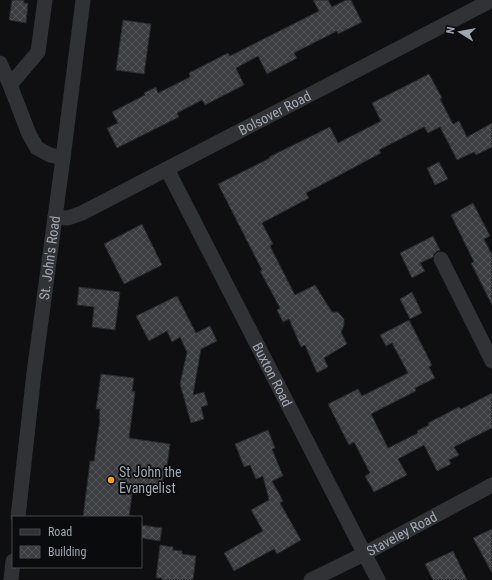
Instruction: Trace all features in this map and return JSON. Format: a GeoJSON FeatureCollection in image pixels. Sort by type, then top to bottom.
{"type":"FeatureCollection","features":[{"type":"Feature","properties":{"kind":"street"},"geometry":{"type":"LineString","coordinates":[[10,85],[38,52],[45,0]]}},
{"type":"Feature","properties":{"kind":"street","name":"St. John's Road"},"geometry":{"type":"LineString","coordinates":[[18,516],[34,373],[83,0]]}},
{"type":"Feature","properties":{"kind":"street","name":"Bolsover Road"},"geometry":{"type":"LineString","coordinates":[[55,217],[68,218],[82,213],[492,0]]}},
{"type":"Feature","properties":{"kind":"street"},"geometry":{"type":"LineString","coordinates":[[0,63],[29,134],[38,148],[50,155],[63,158]]}},
{"type":"Feature","properties":{"kind":"street","name":"Buxton Road"},"geometry":{"type":"LineString","coordinates":[[167,169],[378,580]]}},
{"type":"Feature","properties":{"kind":"street"},"geometry":{"type":"LineString","coordinates":[[441,259],[492,361]]}},
{"type":"Feature","properties":{"kind":"street","name":"Staveley Road"},"geometry":{"type":"LineString","coordinates":[[311,580],[364,554],[492,485]]}},
{"type":"Feature","properties":{"kind":"street"},"geometry":{"type":"LineString","coordinates":[[11,580],[12,568]]}},
{"type":"Feature","properties":{"kind":"building"},"geometry":{"type":"Polygon","coordinates":[[[12,0],[24,0],[24,3],[28,3],[26,23],[9,20],[12,0]]]}},
{"type":"Feature","properties":{"kind":"building"},"geometry":{"type":"Polygon","coordinates":[[[313,0],[328,0],[332,7],[346,0],[351,0],[362,22],[338,34],[337,31],[294,53],[297,58],[267,74],[258,56],[236,68],[244,85],[205,105],[202,100],[177,113],[179,117],[117,148],[107,128],[118,123],[112,112],[145,95],[144,93],[156,87],[158,93],[190,77],[189,73],[228,53],[230,56],[319,11],[313,0]]]}},
{"type":"Feature","properties":{"kind":"building"},"geometry":{"type":"Polygon","coordinates":[[[123,20],[151,24],[144,74],[116,70],[123,20]]]}},
{"type":"Feature","properties":{"kind":"building"},"geometry":{"type":"Polygon","coordinates":[[[429,74],[442,98],[440,99],[453,124],[459,121],[467,137],[492,123],[492,147],[476,155],[474,152],[457,160],[440,127],[428,133],[424,127],[379,150],[381,153],[306,193],[309,198],[262,223],[273,244],[270,246],[295,295],[315,285],[332,312],[338,312],[344,319],[344,326],[341,332],[347,344],[324,358],[328,367],[317,373],[305,345],[301,347],[289,319],[283,322],[277,310],[280,308],[260,271],[262,270],[218,184],[330,127],[338,143],[381,121],[372,103],[429,74]]]}},
{"type":"Feature","properties":{"kind":"building"},"geometry":{"type":"Polygon","coordinates":[[[439,162],[448,179],[435,185],[427,168],[439,162]]]}},
{"type":"Feature","properties":{"kind":"building"},"geometry":{"type":"Polygon","coordinates":[[[473,203],[490,236],[484,239],[492,255],[492,305],[471,263],[474,262],[451,215],[473,203]]]}},
{"type":"Feature","properties":{"kind":"building"},"geometry":{"type":"Polygon","coordinates":[[[142,224],[162,265],[124,284],[104,244],[142,224]]]}},
{"type":"Feature","properties":{"kind":"building"},"geometry":{"type":"Polygon","coordinates":[[[433,236],[440,250],[434,254],[433,257],[420,263],[425,271],[412,278],[400,253],[433,236]]]}},
{"type":"Feature","properties":{"kind":"building"},"geometry":{"type":"Polygon","coordinates":[[[79,287],[120,292],[115,330],[92,327],[94,307],[77,305],[79,287]]]}},
{"type":"Feature","properties":{"kind":"building"},"geometry":{"type":"Polygon","coordinates":[[[412,292],[422,313],[410,319],[400,299],[412,292]]]}},
{"type":"Feature","properties":{"kind":"building"},"geometry":{"type":"Polygon","coordinates":[[[177,296],[196,333],[210,326],[217,341],[201,349],[193,395],[204,392],[208,405],[201,407],[204,419],[191,423],[180,384],[187,352],[180,337],[172,342],[167,331],[149,341],[136,316],[177,296]]]}},
{"type":"Feature","properties":{"kind":"building"},"geometry":{"type":"Polygon","coordinates":[[[409,320],[432,365],[429,367],[435,378],[415,388],[416,391],[371,414],[388,448],[418,433],[417,431],[429,425],[428,423],[459,407],[461,409],[492,393],[492,428],[454,447],[459,455],[449,460],[451,464],[437,471],[424,445],[398,459],[407,475],[374,492],[365,476],[370,473],[354,442],[349,445],[328,404],[358,389],[362,396],[408,373],[392,343],[386,346],[380,335],[409,320]]]}},
{"type":"Feature","properties":{"kind":"building","name":"St John the Evangelist"},"geometry":{"type":"Polygon","coordinates":[[[101,374],[134,378],[132,391],[135,392],[129,438],[170,444],[161,491],[133,488],[129,516],[83,516],[90,461],[94,461],[100,419],[100,409],[96,409],[101,374]]]}},
{"type":"Feature","properties":{"kind":"building"},"geometry":{"type":"Polygon","coordinates":[[[268,430],[275,448],[272,449],[283,476],[272,481],[283,501],[280,503],[301,540],[277,554],[274,549],[234,571],[224,553],[263,531],[251,510],[269,500],[263,476],[256,479],[250,465],[244,467],[235,444],[268,430]]]}},
{"type":"Feature","properties":{"kind":"building"},"geometry":{"type":"Polygon","coordinates":[[[142,525],[162,528],[160,541],[142,538],[142,525]]]}},
{"type":"Feature","properties":{"kind":"building"},"geometry":{"type":"Polygon","coordinates":[[[492,529],[492,573],[473,538],[492,529]]]}},
{"type":"Feature","properties":{"kind":"building"},"geometry":{"type":"Polygon","coordinates":[[[160,545],[173,547],[173,550],[182,551],[182,554],[196,556],[193,580],[162,580],[162,578],[156,578],[160,545]]]}},
{"type":"Feature","properties":{"kind":"building"},"geometry":{"type":"Polygon","coordinates":[[[453,551],[467,580],[433,580],[425,564],[453,551]]]}},
{"type":"Feature","properties":{"kind":"place","name":"St John the Evangelist"},"geometry":{"type":"Point","coordinates":[111,480]}}]}
